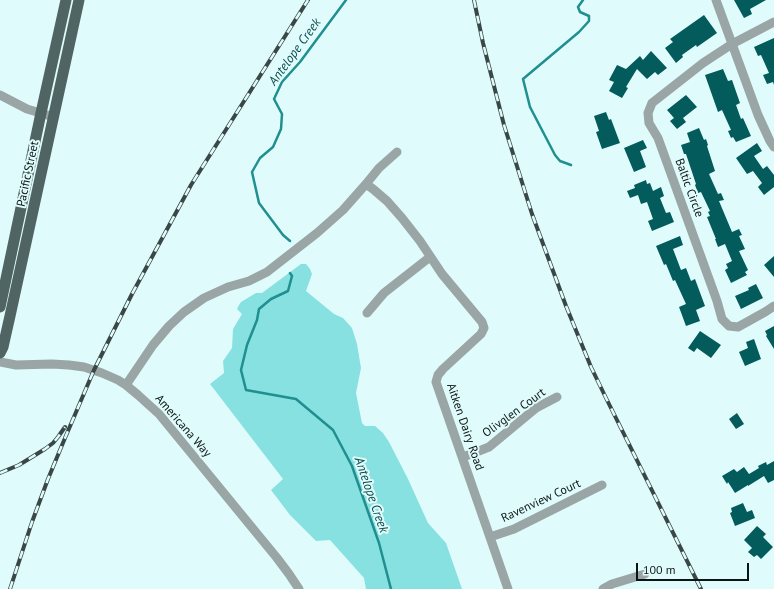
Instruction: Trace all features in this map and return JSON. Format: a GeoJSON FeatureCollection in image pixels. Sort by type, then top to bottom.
{"type":"FeatureCollection","features":[{"type":"Feature","properties":{"kind":"main road","name":"Pacific Street"},"geometry":{"type":"LineString","coordinates":[[0,307],[66,0]]}},
{"type":"Feature","properties":{"kind":"main road","name":"Pacific Street"},"geometry":{"type":"LineString","coordinates":[[0,353],[3,347],[10,316],[79,0]]}},
{"type":"Feature","properties":{"kind":"street"},"geometry":{"type":"LineString","coordinates":[[716,0],[758,115],[774,147]]}},
{"type":"Feature","properties":{"kind":"street","name":"Baltic Circle"},"geometry":{"type":"LineString","coordinates":[[774,22],[732,44],[703,63],[652,103],[648,113],[649,123],[658,138],[715,294],[722,319],[729,326],[738,327],[774,306]]}},
{"type":"Feature","properties":{"kind":"street"},"geometry":{"type":"LineString","coordinates":[[0,95],[26,109],[54,117]]}},
{"type":"Feature","properties":{"kind":"street"},"geometry":{"type":"LineString","coordinates":[[126,385],[153,345],[169,326],[184,312],[204,298],[228,287],[249,281],[267,272],[317,234],[343,210],[379,168],[397,152]]}},
{"type":"Feature","properties":{"kind":"street","name":"Aitken Dairy Road"},"geometry":{"type":"LineString","coordinates":[[366,184],[387,201],[420,241],[442,274],[482,322],[484,328],[481,334],[443,368],[438,375],[436,382],[508,589]]}},
{"type":"Feature","properties":{"kind":"street"},"geometry":{"type":"LineString","coordinates":[[367,313],[384,293],[430,257]]}},
{"type":"Feature","properties":{"kind":"street","name":"Americana Way"},"geometry":{"type":"LineString","coordinates":[[0,362],[16,365],[52,364],[84,367],[102,373],[126,385],[151,405],[159,414],[277,558],[299,589]]}},
{"type":"Feature","properties":{"kind":"street","name":"Olivglen Court"},"geometry":{"type":"LineString","coordinates":[[463,457],[489,446],[536,408],[557,396]]}},
{"type":"Feature","properties":{"kind":"street","name":"Ravenview Court"},"geometry":{"type":"LineString","coordinates":[[490,537],[514,529],[602,485]]}},
{"type":"Feature","properties":{"kind":"street"},"geometry":{"type":"LineString","coordinates":[[603,589],[612,584],[645,574]]}},
{"type":"Feature","properties":{"kind":"shaded area"},"geometry":{"type":"Polygon","coordinates":[[[301,264],[306,264],[312,274],[306,291],[334,314],[343,318],[352,328],[357,344],[361,368],[356,393],[362,423],[365,426],[375,426],[383,433],[389,442],[428,523],[446,543],[462,589],[366,589],[364,578],[330,540],[316,541],[290,515],[271,490],[283,479],[210,384],[224,373],[223,361],[232,348],[233,329],[242,314],[237,309],[241,302],[256,293],[262,293],[301,264]]]}},
{"type":"Feature","properties":{"kind":"building"},"geometry":{"type":"Polygon","coordinates":[[[734,0],[766,0],[750,9],[752,14],[744,18],[734,0]]]}},
{"type":"Feature","properties":{"kind":"building"},"geometry":{"type":"Polygon","coordinates":[[[704,15],[717,33],[697,47],[696,45],[682,55],[683,57],[676,63],[665,48],[673,42],[670,39],[704,15]]]}},
{"type":"Feature","properties":{"kind":"building"},"geometry":{"type":"Polygon","coordinates":[[[774,38],[774,85],[773,82],[767,84],[763,75],[769,73],[761,55],[758,56],[754,47],[774,38]]]}},
{"type":"Feature","properties":{"kind":"building"},"geometry":{"type":"Polygon","coordinates":[[[651,51],[667,68],[658,75],[655,72],[647,79],[637,69],[626,87],[628,88],[622,98],[609,91],[614,82],[609,80],[617,65],[626,69],[640,56],[643,60],[651,51]]]}},
{"type":"Feature","properties":{"kind":"building"},"geometry":{"type":"Polygon","coordinates":[[[723,69],[728,81],[732,80],[740,103],[736,105],[741,119],[743,118],[751,136],[736,142],[733,137],[731,138],[728,131],[731,130],[722,110],[718,112],[705,75],[723,69]]]}},
{"type":"Feature","properties":{"kind":"building"},"geometry":{"type":"Polygon","coordinates":[[[686,95],[697,107],[683,118],[686,122],[677,129],[670,121],[674,118],[667,110],[686,95]]]}},
{"type":"Feature","properties":{"kind":"building"},"geometry":{"type":"Polygon","coordinates":[[[606,112],[609,120],[611,119],[620,143],[602,149],[596,132],[599,131],[594,116],[606,112]]]}},
{"type":"Feature","properties":{"kind":"building"},"geometry":{"type":"Polygon","coordinates":[[[699,128],[704,140],[706,139],[715,171],[709,174],[718,194],[721,193],[724,200],[719,201],[732,232],[739,229],[742,235],[739,236],[745,249],[739,251],[748,270],[745,272],[747,275],[731,283],[725,270],[728,268],[726,264],[732,261],[725,244],[718,247],[707,217],[710,216],[708,212],[710,211],[701,192],[698,193],[686,154],[684,154],[681,145],[690,142],[687,133],[699,128]]]}},
{"type":"Feature","properties":{"kind":"building"},"geometry":{"type":"Polygon","coordinates":[[[643,140],[647,148],[640,151],[646,167],[634,172],[624,148],[643,140]]]}},
{"type":"Feature","properties":{"kind":"building"},"geometry":{"type":"Polygon","coordinates":[[[757,143],[762,151],[754,156],[763,169],[767,166],[774,175],[774,187],[764,195],[758,187],[762,183],[753,171],[747,174],[736,158],[757,143]]]}},
{"type":"Feature","properties":{"kind":"building"},"geometry":{"type":"Polygon","coordinates":[[[646,180],[647,184],[650,183],[653,191],[661,187],[664,196],[660,198],[666,213],[670,212],[674,222],[652,231],[648,221],[653,219],[647,202],[641,204],[638,195],[630,198],[627,191],[635,188],[634,185],[646,180]]]}},
{"type":"Feature","properties":{"kind":"building"},"geometry":{"type":"Polygon","coordinates":[[[680,236],[683,245],[673,249],[681,270],[686,268],[691,281],[695,279],[705,306],[696,310],[700,321],[686,326],[679,307],[686,304],[675,280],[673,281],[666,264],[664,265],[656,246],[680,236]]]}},
{"type":"Feature","properties":{"kind":"building"},"geometry":{"type":"Polygon","coordinates":[[[774,256],[774,277],[764,265],[774,256]]]}},
{"type":"Feature","properties":{"kind":"building"},"geometry":{"type":"Polygon","coordinates":[[[756,284],[763,298],[741,309],[735,296],[749,290],[748,288],[756,284]]]}},
{"type":"Feature","properties":{"kind":"building"},"geometry":{"type":"Polygon","coordinates":[[[774,326],[774,349],[766,336],[765,331],[774,326]]]}},
{"type":"Feature","properties":{"kind":"building"},"geometry":{"type":"Polygon","coordinates":[[[700,331],[721,345],[711,358],[697,348],[694,352],[688,348],[700,331]]]}},
{"type":"Feature","properties":{"kind":"building"},"geometry":{"type":"Polygon","coordinates":[[[754,339],[761,359],[745,366],[739,352],[748,348],[746,342],[754,339]]]}},
{"type":"Feature","properties":{"kind":"building"},"geometry":{"type":"Polygon","coordinates":[[[737,413],[744,424],[736,429],[729,419],[737,413]]]}},
{"type":"Feature","properties":{"kind":"building"},"geometry":{"type":"Polygon","coordinates":[[[774,461],[774,480],[768,483],[764,476],[735,493],[722,476],[734,469],[737,472],[744,467],[749,474],[759,468],[758,466],[766,462],[767,465],[774,461]]]}},
{"type":"Feature","properties":{"kind":"building"},"geometry":{"type":"Polygon","coordinates":[[[743,503],[747,512],[752,510],[755,518],[735,526],[730,513],[732,512],[731,508],[743,503]]]}},
{"type":"Feature","properties":{"kind":"building"},"geometry":{"type":"Polygon","coordinates":[[[757,526],[766,534],[763,537],[773,547],[761,559],[757,555],[754,557],[748,552],[752,548],[744,540],[757,526]]]}},
{"type":"Feature","properties":{"kind":"waterway","name":"Antelope Creek"},"geometry":{"type":"LineString","coordinates":[[290,241],[283,235],[259,203],[252,172],[260,158],[273,147],[281,129],[282,114],[274,99],[282,82],[300,62],[346,0]]}},
{"type":"Feature","properties":{"kind":"waterway"},"geometry":{"type":"LineString","coordinates":[[571,165],[560,161],[555,155],[530,107],[523,79],[579,32],[589,21],[589,16],[580,12],[578,7],[583,0]]}},
{"type":"Feature","properties":{"kind":"waterway","name":"Antelope Creek"},"geometry":{"type":"LineString","coordinates":[[290,273],[292,276],[288,291],[271,299],[259,309],[257,320],[247,345],[241,370],[246,390],[296,399],[333,430],[352,466],[379,543],[391,589]]}},
{"type":"Feature","properties":{"kind":"railway"},"geometry":{"type":"LineString","coordinates":[[10,589],[48,479],[94,370],[132,294],[191,185],[308,0]]}},
{"type":"Feature","properties":{"kind":"railway"},"geometry":{"type":"LineString","coordinates":[[474,0],[483,43],[504,125],[532,214],[566,306],[591,367],[701,589]]}},
{"type":"Feature","properties":{"kind":"railway"},"geometry":{"type":"LineString","coordinates":[[0,473],[19,465],[45,449],[53,443],[65,427]]}}]}
